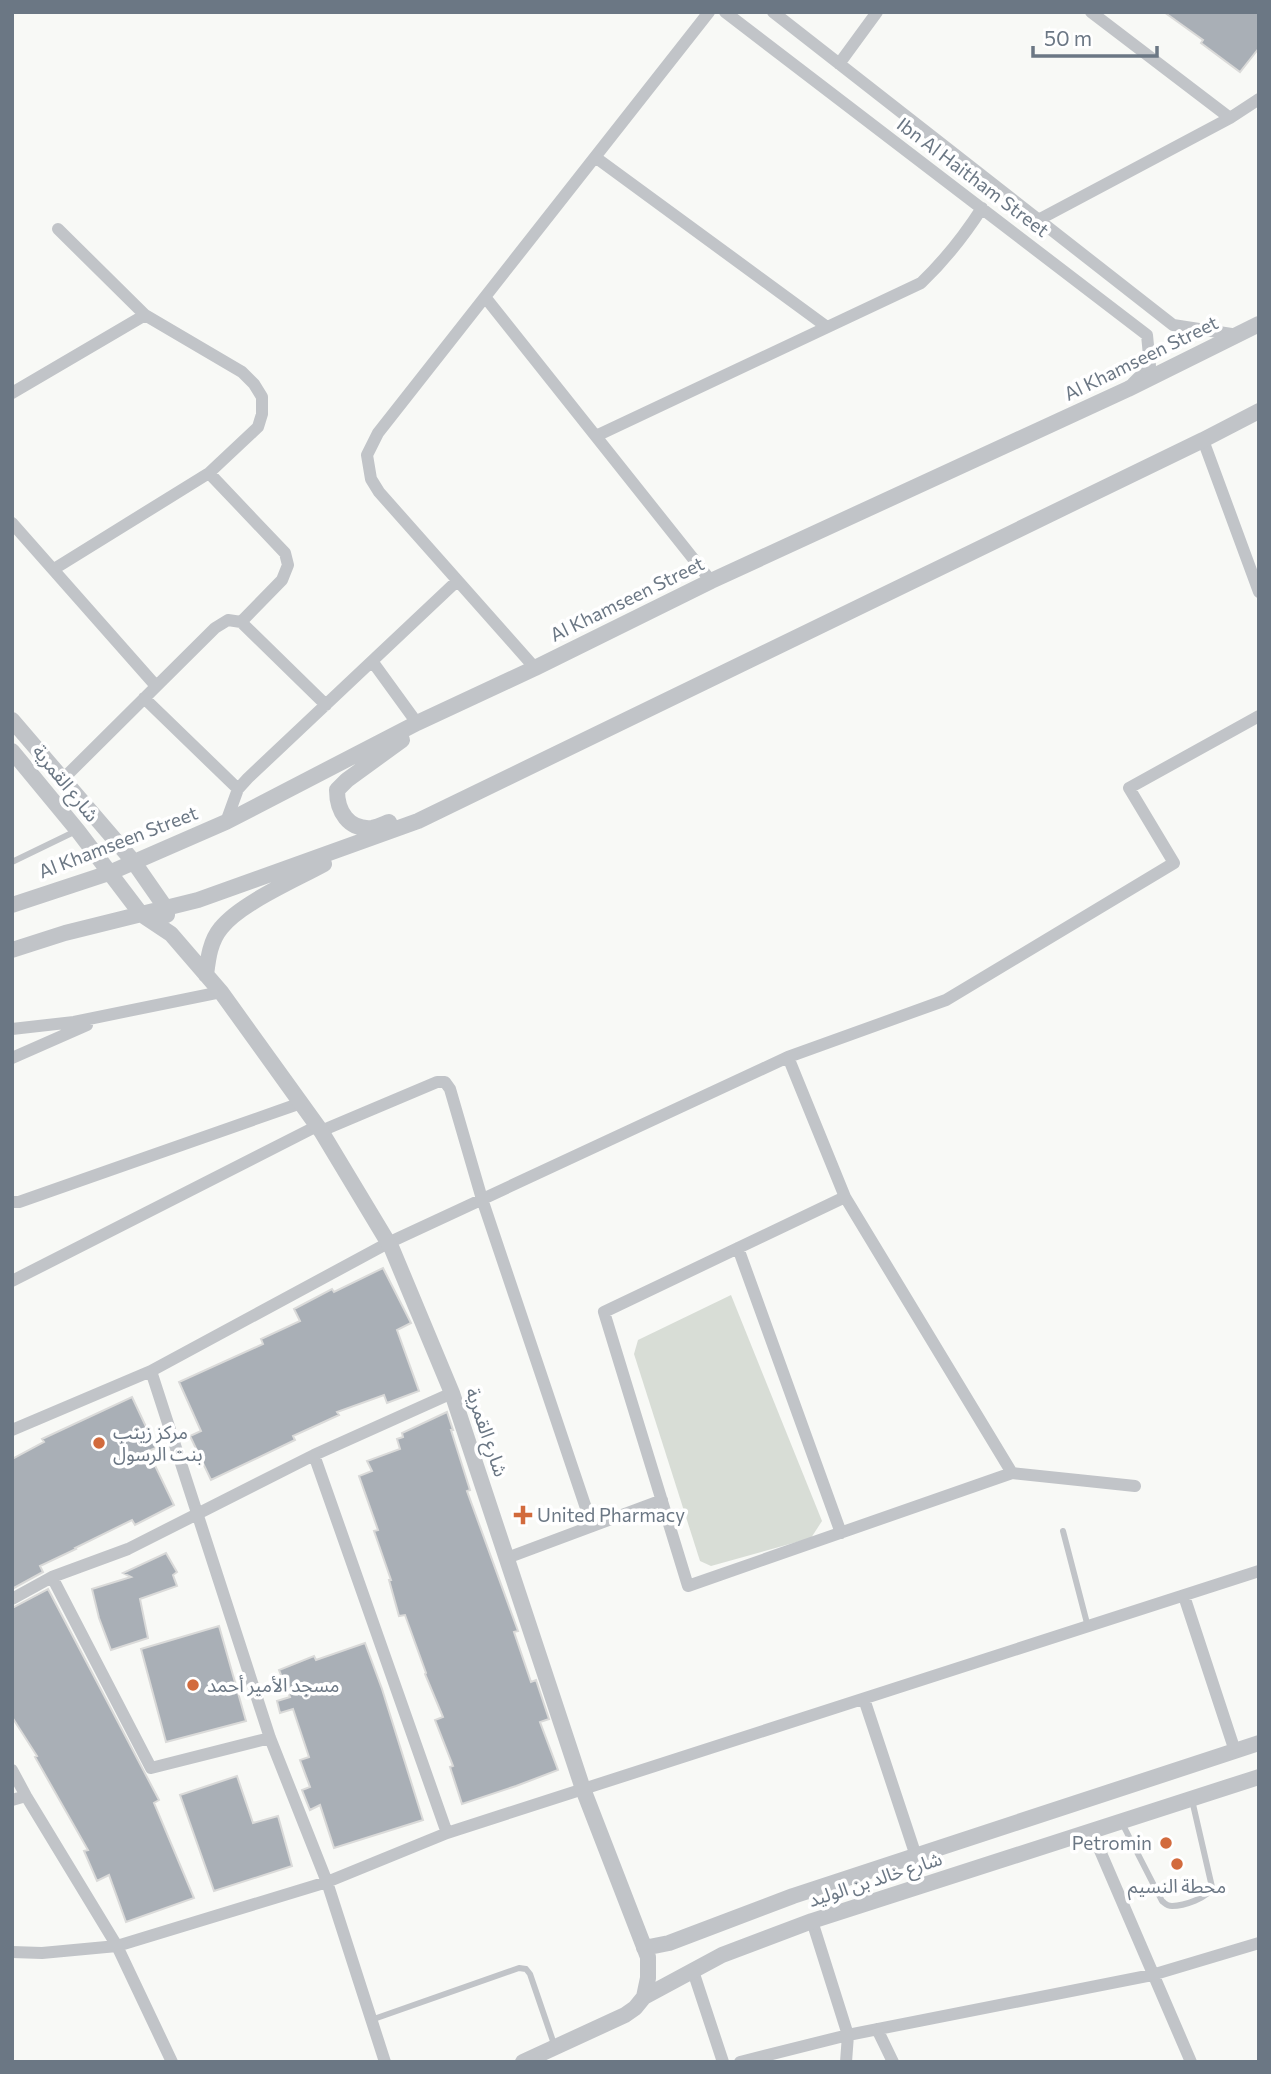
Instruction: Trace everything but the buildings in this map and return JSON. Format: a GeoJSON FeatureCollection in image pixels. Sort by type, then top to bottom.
{"type":"FeatureCollection","features":[{"type":"Feature","properties":{"kind":"street"},"geometry":{"type":"LineString","coordinates":[[535,668],[379,492],[371,479],[368,454],[378,433],[709,12]]}},
{"type":"Feature","properties":{"kind":"street","name":"Ibn Al Haitham Street"},"geometry":{"type":"LineString","coordinates":[[725,12],[1147,335],[1150,366],[1128,389]]}},
{"type":"Feature","properties":{"kind":"street","name":"Ibn Al Haitham Street"},"geometry":{"type":"LineString","coordinates":[[773,12],[1173,325],[1239,335]]}},
{"type":"Feature","properties":{"kind":"street"},"geometry":{"type":"LineString","coordinates":[[839,64],[877,12]]}},
{"type":"Feature","properties":{"kind":"street"},"geometry":{"type":"LineString","coordinates":[[1091,12],[1230,118]]}},
{"type":"Feature","properties":{"kind":"street"},"geometry":{"type":"LineString","coordinates":[[1040,219],[1230,118],[1259,99]]}},
{"type":"Feature","properties":{"kind":"street"},"geometry":{"type":"LineString","coordinates":[[595,157],[827,327]]}},
{"type":"Feature","properties":{"kind":"street"},"geometry":{"type":"LineString","coordinates":[[596,436],[921,283],[963,237],[982,208]]}},
{"type":"Feature","properties":{"kind":"street"},"geometry":{"type":"LineString","coordinates":[[54,569],[209,473],[258,427],[262,414],[262,397],[242,372],[145,314],[58,229]]}},
{"type":"Feature","properties":{"kind":"street"},"geometry":{"type":"LineString","coordinates":[[485,297],[711,581]]}},
{"type":"Feature","properties":{"kind":"street"},"geometry":{"type":"LineString","coordinates":[[12,393],[145,314]]}},
{"type":"Feature","properties":{"kind":"street","name":"Al Khamseen Street"},"geometry":{"type":"LineString","coordinates":[[12,905],[109,873],[226,822],[417,723],[711,581],[1128,389],[1259,324]]}},
{"type":"Feature","properties":{"kind":"street"},"geometry":{"type":"LineString","coordinates":[[12,950],[65,933],[198,900],[418,821],[1259,411]]}},
{"type":"Feature","properties":{"kind":"street"},"geometry":{"type":"LineString","coordinates":[[1203,440],[1259,592]]}},
{"type":"Feature","properties":{"kind":"street"},"geometry":{"type":"LineString","coordinates":[[209,473],[285,552],[288,565],[282,580],[241,622]]}},
{"type":"Feature","properties":{"kind":"street"},"geometry":{"type":"LineString","coordinates":[[12,523],[156,686]]}},
{"type":"Feature","properties":{"kind":"street"},"geometry":{"type":"LineString","coordinates":[[226,822],[238,789],[457,581]]}},
{"type":"Feature","properties":{"kind":"street"},"geometry":{"type":"LineString","coordinates":[[63,779],[215,628],[228,620],[241,622],[326,705]]}},
{"type":"Feature","properties":{"kind":"street"},"geometry":{"type":"LineString","coordinates":[[372,661],[417,723]]}},
{"type":"Feature","properties":{"kind":"street"},"geometry":{"type":"LineString","coordinates":[[145,698],[238,789]]}},
{"type":"Feature","properties":{"kind":"street"},"geometry":{"type":"LineString","coordinates":[[438,713],[337,790],[337,802],[343,815],[350,823],[373,828],[478,792]]}},
{"type":"Feature","properties":{"kind":"street"},"geometry":{"type":"LineString","coordinates":[[12,1430],[151,1371],[388,1243],[788,1057],[946,1000],[1174,863],[1129,788],[1259,716]]}},
{"type":"Feature","properties":{"kind":"street"},"geometry":{"type":"LineString","coordinates":[[12,720],[133,861],[165,907]]}},
{"type":"Feature","properties":{"kind":"street","name":"شارع القمرية"},"geometry":{"type":"LineString","coordinates":[[12,751],[78,831],[141,914],[172,934],[221,992],[319,1128],[388,1243],[452,1393],[583,1789],[648,1957],[644,1997]]}},
{"type":"Feature","properties":{"kind":"street"},"geometry":{"type":"LineString","coordinates":[[206,975],[210,951],[219,930],[238,911],[363,842]]}},
{"type":"Feature","properties":{"kind":"street","name":"شارع القمرية"},"geometry":{"type":"LineString","coordinates":[[165,907],[172,934]]}},
{"type":"Feature","properties":{"kind":"street"},"geometry":{"type":"LineString","coordinates":[[12,1029],[74,1022],[221,992]]}},
{"type":"Feature","properties":{"kind":"street"},"geometry":{"type":"LineString","coordinates":[[12,1058],[110,1015]]}},
{"type":"Feature","properties":{"kind":"street"},"geometry":{"type":"LineString","coordinates":[[788,1057],[845,1197],[1012,1472]]}},
{"type":"Feature","properties":{"kind":"street"},"geometry":{"type":"LineString","coordinates":[[12,1281],[319,1128],[437,1082],[445,1082],[450,1089],[482,1199],[592,1526]]}},
{"type":"Feature","properties":{"kind":"street"},"geometry":{"type":"LineString","coordinates":[[12,1202],[19,1202],[301,1103]]}},
{"type":"Feature","properties":{"kind":"street"},"geometry":{"type":"LineString","coordinates":[[845,1197],[604,1312],[688,1586],[1012,1472],[1135,1486]]}},
{"type":"Feature","properties":{"kind":"street"},"geometry":{"type":"LineString","coordinates":[[738,1248],[841,1533]]}},
{"type":"Feature","properties":{"kind":"street"},"geometry":{"type":"LineString","coordinates":[[151,1371],[270,1738],[327,1882],[384,2062]]}},
{"type":"Feature","properties":{"kind":"street"},"geometry":{"type":"LineString","coordinates":[[12,1599],[52,1577],[128,1549],[314,1455],[452,1393]]}},
{"type":"Feature","properties":{"kind":"street"},"geometry":{"type":"LineString","coordinates":[[314,1455],[447,1833]]}},
{"type":"Feature","properties":{"kind":"street"},"geometry":{"type":"LineString","coordinates":[[507,1558],[662,1500]]}},
{"type":"Feature","properties":{"kind":"street"},"geometry":{"type":"LineString","coordinates":[[12,1952],[42,1953],[117,1946],[327,1882],[447,1833],[1259,1572]]}},
{"type":"Feature","properties":{"kind":"street"},"geometry":{"type":"LineString","coordinates":[[52,1577],[151,1768],[270,1738]]}},
{"type":"Feature","properties":{"kind":"street"},"geometry":{"type":"LineString","coordinates":[[1184,1596],[1235,1751]]}},
{"type":"Feature","properties":{"kind":"street"},"geometry":{"type":"LineString","coordinates":[[864,1699],[916,1856]]}},
{"type":"Feature","properties":{"kind":"street","name":"شارع خالد بن الوليد"},"geometry":{"type":"LineString","coordinates":[[644,1948],[668,1944],[793,1896],[1259,1743]]}},
{"type":"Feature","properties":{"kind":"street"},"geometry":{"type":"LineString","coordinates":[[12,1770],[117,1946],[172,2062]]}},
{"type":"Feature","properties":{"kind":"street","name":"شارع خالد بن الوليد"},"geometry":{"type":"LineString","coordinates":[[523,2062],[625,2015],[644,1997],[722,1955],[812,1921],[1259,1777]]}},
{"type":"Feature","properties":{"kind":"street"},"geometry":{"type":"LineString","coordinates":[[12,1800],[26,1796]]}},
{"type":"Feature","properties":{"kind":"street"},"geometry":{"type":"LineString","coordinates":[[1092,1832],[1191,2062]]}},
{"type":"Feature","properties":{"kind":"street"},"geometry":{"type":"LineString","coordinates":[[812,1921],[848,2035],[846,2062]]}},
{"type":"Feature","properties":{"kind":"street"},"geometry":{"type":"LineString","coordinates":[[740,2062],[848,2035],[1152,1975],[1259,1942]]}},
{"type":"Feature","properties":{"kind":"street"},"geometry":{"type":"LineString","coordinates":[[692,1971],[723,2062]]}},
{"type":"Feature","properties":{"kind":"street"},"geometry":{"type":"LineString","coordinates":[[877,2029],[892,2062]]}},
{"type":"Feature","properties":{"kind":"lane"},"geometry":{"type":"LineString","coordinates":[[12,862],[78,831]]}},
{"type":"Feature","properties":{"kind":"lane"},"geometry":{"type":"LineString","coordinates":[[1063,1531],[1088,1626]]}},
{"type":"Feature","properties":{"kind":"lane"},"geometry":{"type":"LineString","coordinates":[[1122,1823],[1162,1900],[1168,1906],[1204,1897],[1210,1893],[1212,1887],[1192,1799]]}},
{"type":"Feature","properties":{"kind":"lane"},"geometry":{"type":"LineString","coordinates":[[371,2020],[519,1968],[526,1969],[555,2047]]}},
{"type":"Feature","properties":{"kind":"shaded area"},"geometry":{"type":"Polygon","coordinates":[[[731,1295],[822,1521],[811,1538],[711,1566],[700,1561],[634,1354],[638,1340],[731,1295]]]}},
{"type":"Feature","properties":{"kind":"place","name":"مركز زينب بنت الرسول"},"geometry":{"type":"Point","coordinates":[99,1443]}},
{"type":"Feature","properties":{"kind":"place","name":"United Pharmacy"},"geometry":{"type":"Point","coordinates":[523,1515]}},
{"type":"Feature","properties":{"kind":"place","name":"مسجد الأمير أحمد"},"geometry":{"type":"Point","coordinates":[193,1685]}},
{"type":"Feature","properties":{"kind":"place","name":"Petromin"},"geometry":{"type":"Point","coordinates":[1166,1843]}},
{"type":"Feature","properties":{"kind":"place","name":"محطة النسيم"},"geometry":{"type":"Point","coordinates":[1177,1864]}}]}
